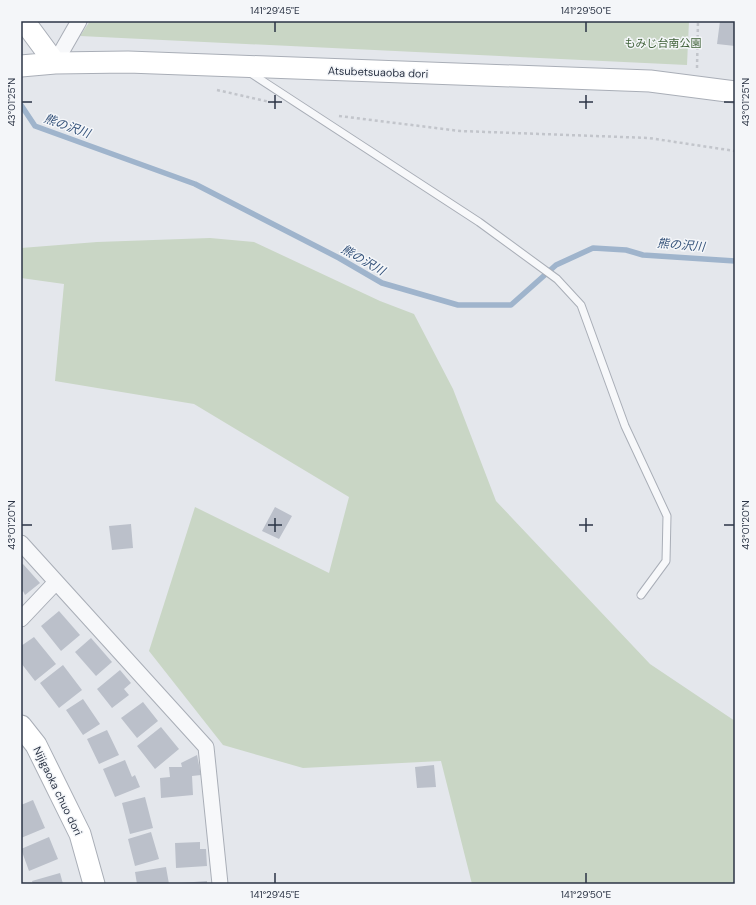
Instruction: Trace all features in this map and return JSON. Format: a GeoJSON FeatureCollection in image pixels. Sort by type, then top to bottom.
{"type":"FeatureCollection","features":[{"type":"Feature","properties":{"kind":"street"},"geometry":{"type":"LineString","coordinates":[[24,21],[54,62],[79,21]]}},
{"type":"Feature","properties":{"kind":"street","name":"Atsubetsuaoba dori"},"geometry":{"type":"LineString","coordinates":[[26,66],[54,62],[128,62],[650,81],[735,92]]}},
{"type":"Feature","properties":{"kind":"street"},"geometry":{"type":"LineString","coordinates":[[21,543],[206,747],[220,884]]}},
{"type":"Feature","properties":{"kind":"street"},"geometry":{"type":"LineString","coordinates":[[21,619],[56,582]]}},
{"type":"Feature","properties":{"kind":"street","name":"Nijigaoka chuo dori"},"geometry":{"type":"LineString","coordinates":[[21,726],[36,745],[80,834],[94,884]]}},
{"type":"Feature","properties":{"kind":"lane"},"geometry":{"type":"LineString","coordinates":[[243,67],[273,89],[478,222],[557,279],[581,305],[625,426],[668,516],[666,560],[641,595]]}},
{"type":"Feature","properties":{"kind":"path"},"geometry":{"type":"LineString","coordinates":[[698,21],[697,68],[704,69]]}},
{"type":"Feature","properties":{"kind":"path"},"geometry":{"type":"LineString","coordinates":[[217,90],[277,103]]}},
{"type":"Feature","properties":{"kind":"path"},"geometry":{"type":"LineString","coordinates":[[338,115],[460,131],[649,138],[735,151]]}},
{"type":"Feature","properties":{"kind":"green space","name":"もみじ台南公園"},"geometry":{"type":"Polygon","coordinates":[[[90,21],[689,21],[687,65],[80,36],[90,21]]]}},
{"type":"Feature","properties":{"kind":"green space"},"geometry":{"type":"Polygon","coordinates":[[[210,238],[254,242],[380,301],[414,314],[453,389],[496,501],[650,664],[735,721],[735,884],[472,884],[441,761],[303,768],[223,745],[149,651],[195,507],[329,573],[349,497],[194,404],[55,381],[64,284],[21,278],[21,248],[97,242],[210,238]]]}},
{"type":"Feature","properties":{"kind":"building"},"geometry":{"type":"Polygon","coordinates":[[[720,21],[735,21],[735,46],[717,44],[720,21]]]}},
{"type":"Feature","properties":{"kind":"building"},"geometry":{"type":"Polygon","coordinates":[[[275,507],[292,516],[279,539],[262,531],[275,507]]]}},
{"type":"Feature","properties":{"kind":"building"},"geometry":{"type":"Polygon","coordinates":[[[131,524],[133,548],[112,550],[109,526],[131,524]]]}},
{"type":"Feature","properties":{"kind":"building"},"geometry":{"type":"Polygon","coordinates":[[[23,564],[40,583],[25,595],[23,591],[21,593],[21,565],[23,564]]]}},
{"type":"Feature","properties":{"kind":"building"},"geometry":{"type":"Polygon","coordinates":[[[59,611],[80,635],[61,651],[41,626],[59,611]]]}},
{"type":"Feature","properties":{"kind":"building"},"geometry":{"type":"Polygon","coordinates":[[[34,637],[56,664],[35,681],[21,663],[21,646],[34,637]]]}},
{"type":"Feature","properties":{"kind":"building"},"geometry":{"type":"Polygon","coordinates":[[[91,638],[112,662],[96,676],[75,652],[91,638]]]}},
{"type":"Feature","properties":{"kind":"building"},"geometry":{"type":"Polygon","coordinates":[[[63,665],[82,690],[59,708],[40,683],[63,665]]]}},
{"type":"Feature","properties":{"kind":"building"},"geometry":{"type":"Polygon","coordinates":[[[120,670],[131,683],[124,689],[129,695],[112,708],[97,689],[120,670]]]}},
{"type":"Feature","properties":{"kind":"building"},"geometry":{"type":"Polygon","coordinates":[[[83,699],[100,724],[83,735],[66,710],[83,699]]]}},
{"type":"Feature","properties":{"kind":"building"},"geometry":{"type":"Polygon","coordinates":[[[143,702],[158,721],[137,738],[121,718],[143,702]]]}},
{"type":"Feature","properties":{"kind":"building"},"geometry":{"type":"Polygon","coordinates":[[[161,727],[179,749],[155,769],[137,746],[161,727]]]}},
{"type":"Feature","properties":{"kind":"building"},"geometry":{"type":"Polygon","coordinates":[[[107,730],[119,755],[99,764],[87,739],[107,730]]]}},
{"type":"Feature","properties":{"kind":"building"},"geometry":{"type":"Polygon","coordinates":[[[197,755],[201,775],[192,776],[193,795],[161,798],[160,778],[170,777],[169,767],[182,767],[181,763],[197,755]]]}},
{"type":"Feature","properties":{"kind":"building"},"geometry":{"type":"Polygon","coordinates":[[[125,760],[132,777],[135,775],[140,787],[115,797],[103,769],[125,760]]]}},
{"type":"Feature","properties":{"kind":"building"},"geometry":{"type":"Polygon","coordinates":[[[434,765],[436,787],[417,788],[415,767],[434,765]]]}},
{"type":"Feature","properties":{"kind":"building"},"geometry":{"type":"Polygon","coordinates":[[[145,797],[153,828],[130,834],[122,803],[145,797]]]}},
{"type":"Feature","properties":{"kind":"building"},"geometry":{"type":"Polygon","coordinates":[[[33,800],[45,828],[21,838],[21,805],[33,800]]]}},
{"type":"Feature","properties":{"kind":"building"},"geometry":{"type":"Polygon","coordinates":[[[151,832],[159,859],[135,866],[128,839],[151,832]]]}},
{"type":"Feature","properties":{"kind":"building"},"geometry":{"type":"Polygon","coordinates":[[[49,837],[58,859],[29,871],[21,849],[49,837]]]}},
{"type":"Feature","properties":{"kind":"building"},"geometry":{"type":"Polygon","coordinates":[[[200,842],[200,849],[206,849],[207,866],[176,868],[175,843],[200,842]]]}},
{"type":"Feature","properties":{"kind":"building"},"geometry":{"type":"Polygon","coordinates":[[[166,867],[169,884],[137,884],[135,872],[166,867]]]}},
{"type":"Feature","properties":{"kind":"building"},"geometry":{"type":"Polygon","coordinates":[[[60,873],[63,884],[33,884],[32,881],[60,873]]]}},
{"type":"Feature","properties":{"kind":"building"},"geometry":{"type":"Polygon","coordinates":[[[207,881],[207,884],[181,884],[181,883],[207,881]]]}},
{"type":"Feature","properties":{"kind":"waterway","name":"熊の沢川"},"geometry":{"type":"LineString","coordinates":[[21,105],[35,126],[195,184],[339,258],[382,283],[458,305],[511,305],[556,265],[593,248],[626,250],[643,255],[735,261]]}}]}
